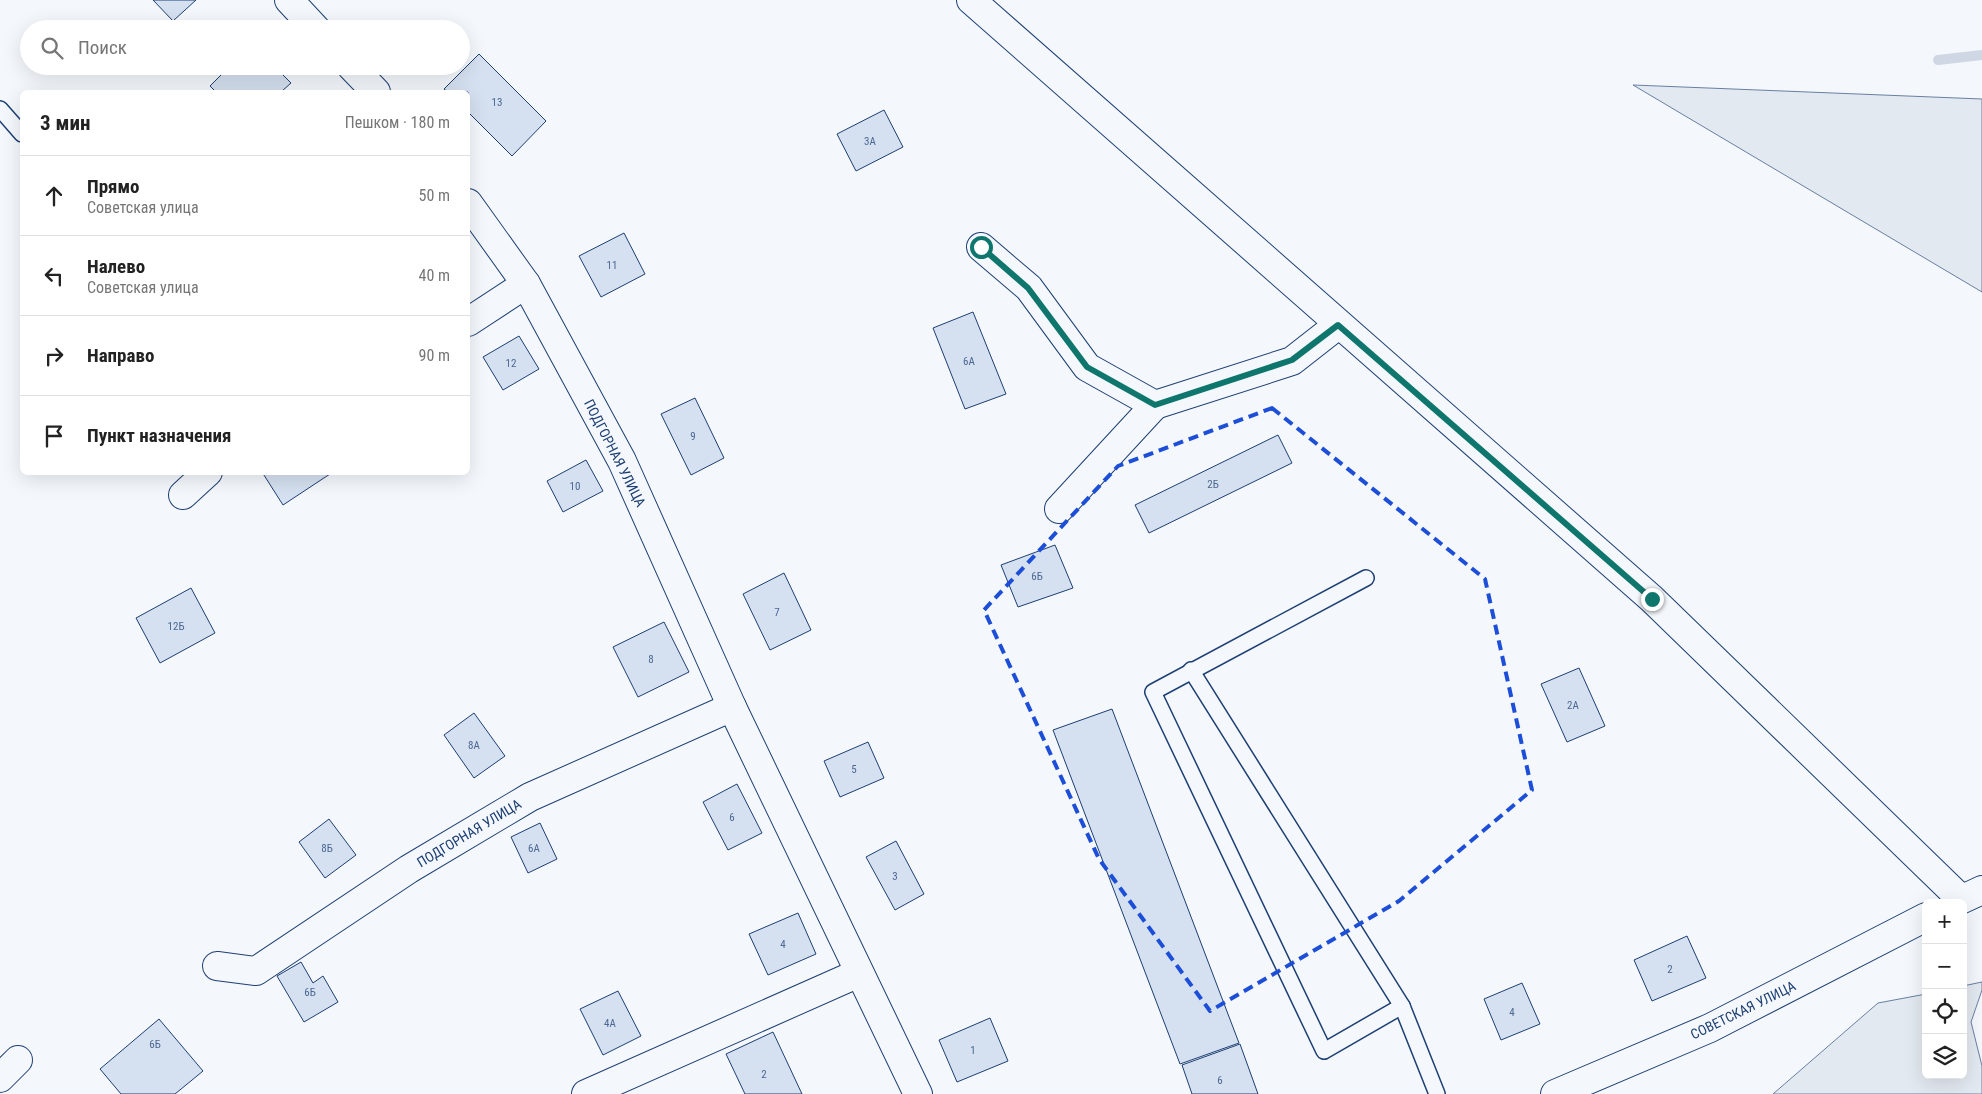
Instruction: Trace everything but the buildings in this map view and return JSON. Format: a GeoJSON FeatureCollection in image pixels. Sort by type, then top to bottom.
{"type":"FeatureCollection","features":[{"type":"Feature","properties":{"kind":"street"},"geometry":{"type":"LineString","coordinates":[[289,0],[308,20]]}},
{"type":"Feature","properties":{"kind":"street"},"geometry":{"type":"LineString","coordinates":[[971,0],[1338,325],[1652,599],[1966,897]]}},
{"type":"Feature","properties":{"kind":"street"},"geometry":{"type":"LineString","coordinates":[[360,75],[374,90]]}},
{"type":"Feature","properties":{"kind":"street","name":"ПОДГОРНАЯ УЛИЦА"},"geometry":{"type":"LineString","coordinates":[[470,206],[526,284],[622,461],[732,707],[918,1094]]}},
{"type":"Feature","properties":{"kind":"street"},"geometry":{"type":"LineString","coordinates":[[981,247],[1028,288],[1087,367],[1155,405]]}},
{"type":"Feature","properties":{"kind":"street"},"geometry":{"type":"LineString","coordinates":[[470,321],[526,284]]}},
{"type":"Feature","properties":{"kind":"street"},"geometry":{"type":"LineString","coordinates":[[1059,509],[1155,405],[1292,360],[1338,325]]}},
{"type":"Feature","properties":{"kind":"street"},"geometry":{"type":"LineString","coordinates":[[183,496],[205,475]]}},
{"type":"Feature","properties":{"kind":"street","name":"ПОДГОРНАЯ УЛИЦА"},"geometry":{"type":"LineString","coordinates":[[217,966],[256,971],[409,869],[530,797],[732,707]]}},
{"type":"Feature","properties":{"kind":"street","name":"СОВЕТСКАЯ УЛИЦА"},"geometry":{"type":"LineString","coordinates":[[1555,1094],[1710,1028],[1922,919]]}},
{"type":"Feature","properties":{"kind":"street"},"geometry":{"type":"LineString","coordinates":[[586,1094],[859,973]]}},
{"type":"Feature","properties":{"kind":"lane"},"geometry":{"type":"LineString","coordinates":[[0,109],[20,132]]}},
{"type":"Feature","properties":{"kind":"lane"},"geometry":{"type":"LineString","coordinates":[[1366,578],[1153,692],[1324,1051],[1402,1006]]}},
{"type":"Feature","properties":{"kind":"lane"},"geometry":{"type":"LineString","coordinates":[[1191,670],[1402,1006],[1437,1094]]}},
{"type":"Feature","properties":{"kind":"highlighted area"},"geometry":{"type":"Polygon","coordinates":[[[1272,408],[1485,579],[1532,790],[1399,901],[1210,1011],[1099,859],[984,610],[1118,466],[1272,408]]]}},
{"type":"Feature","properties":{"kind":"shaded area"},"geometry":{"type":"Polygon","coordinates":[[[1633,85],[1982,99],[1982,292],[1633,85]]]}},
{"type":"Feature","properties":{"kind":"shaded area"},"geometry":{"type":"Polygon","coordinates":[[[1982,982],[1982,990],[1971,1022],[1982,1066],[1982,1094],[1773,1094],[1878,1003],[1922,995],[1922,1079],[1967,1079],[1967,985],[1982,982]]]}},
{"type":"Feature","properties":{"kind":"waterway"},"geometry":{"type":"LineString","coordinates":[[1938,60],[1982,55]]}},
{"type":"Feature","properties":{"kind":"route"},"geometry":{"type":"LineString","coordinates":[[981,247],[1028,288],[1087,367],[1155,405],[1292,360],[1338,325],[1652,599]]}}]}
